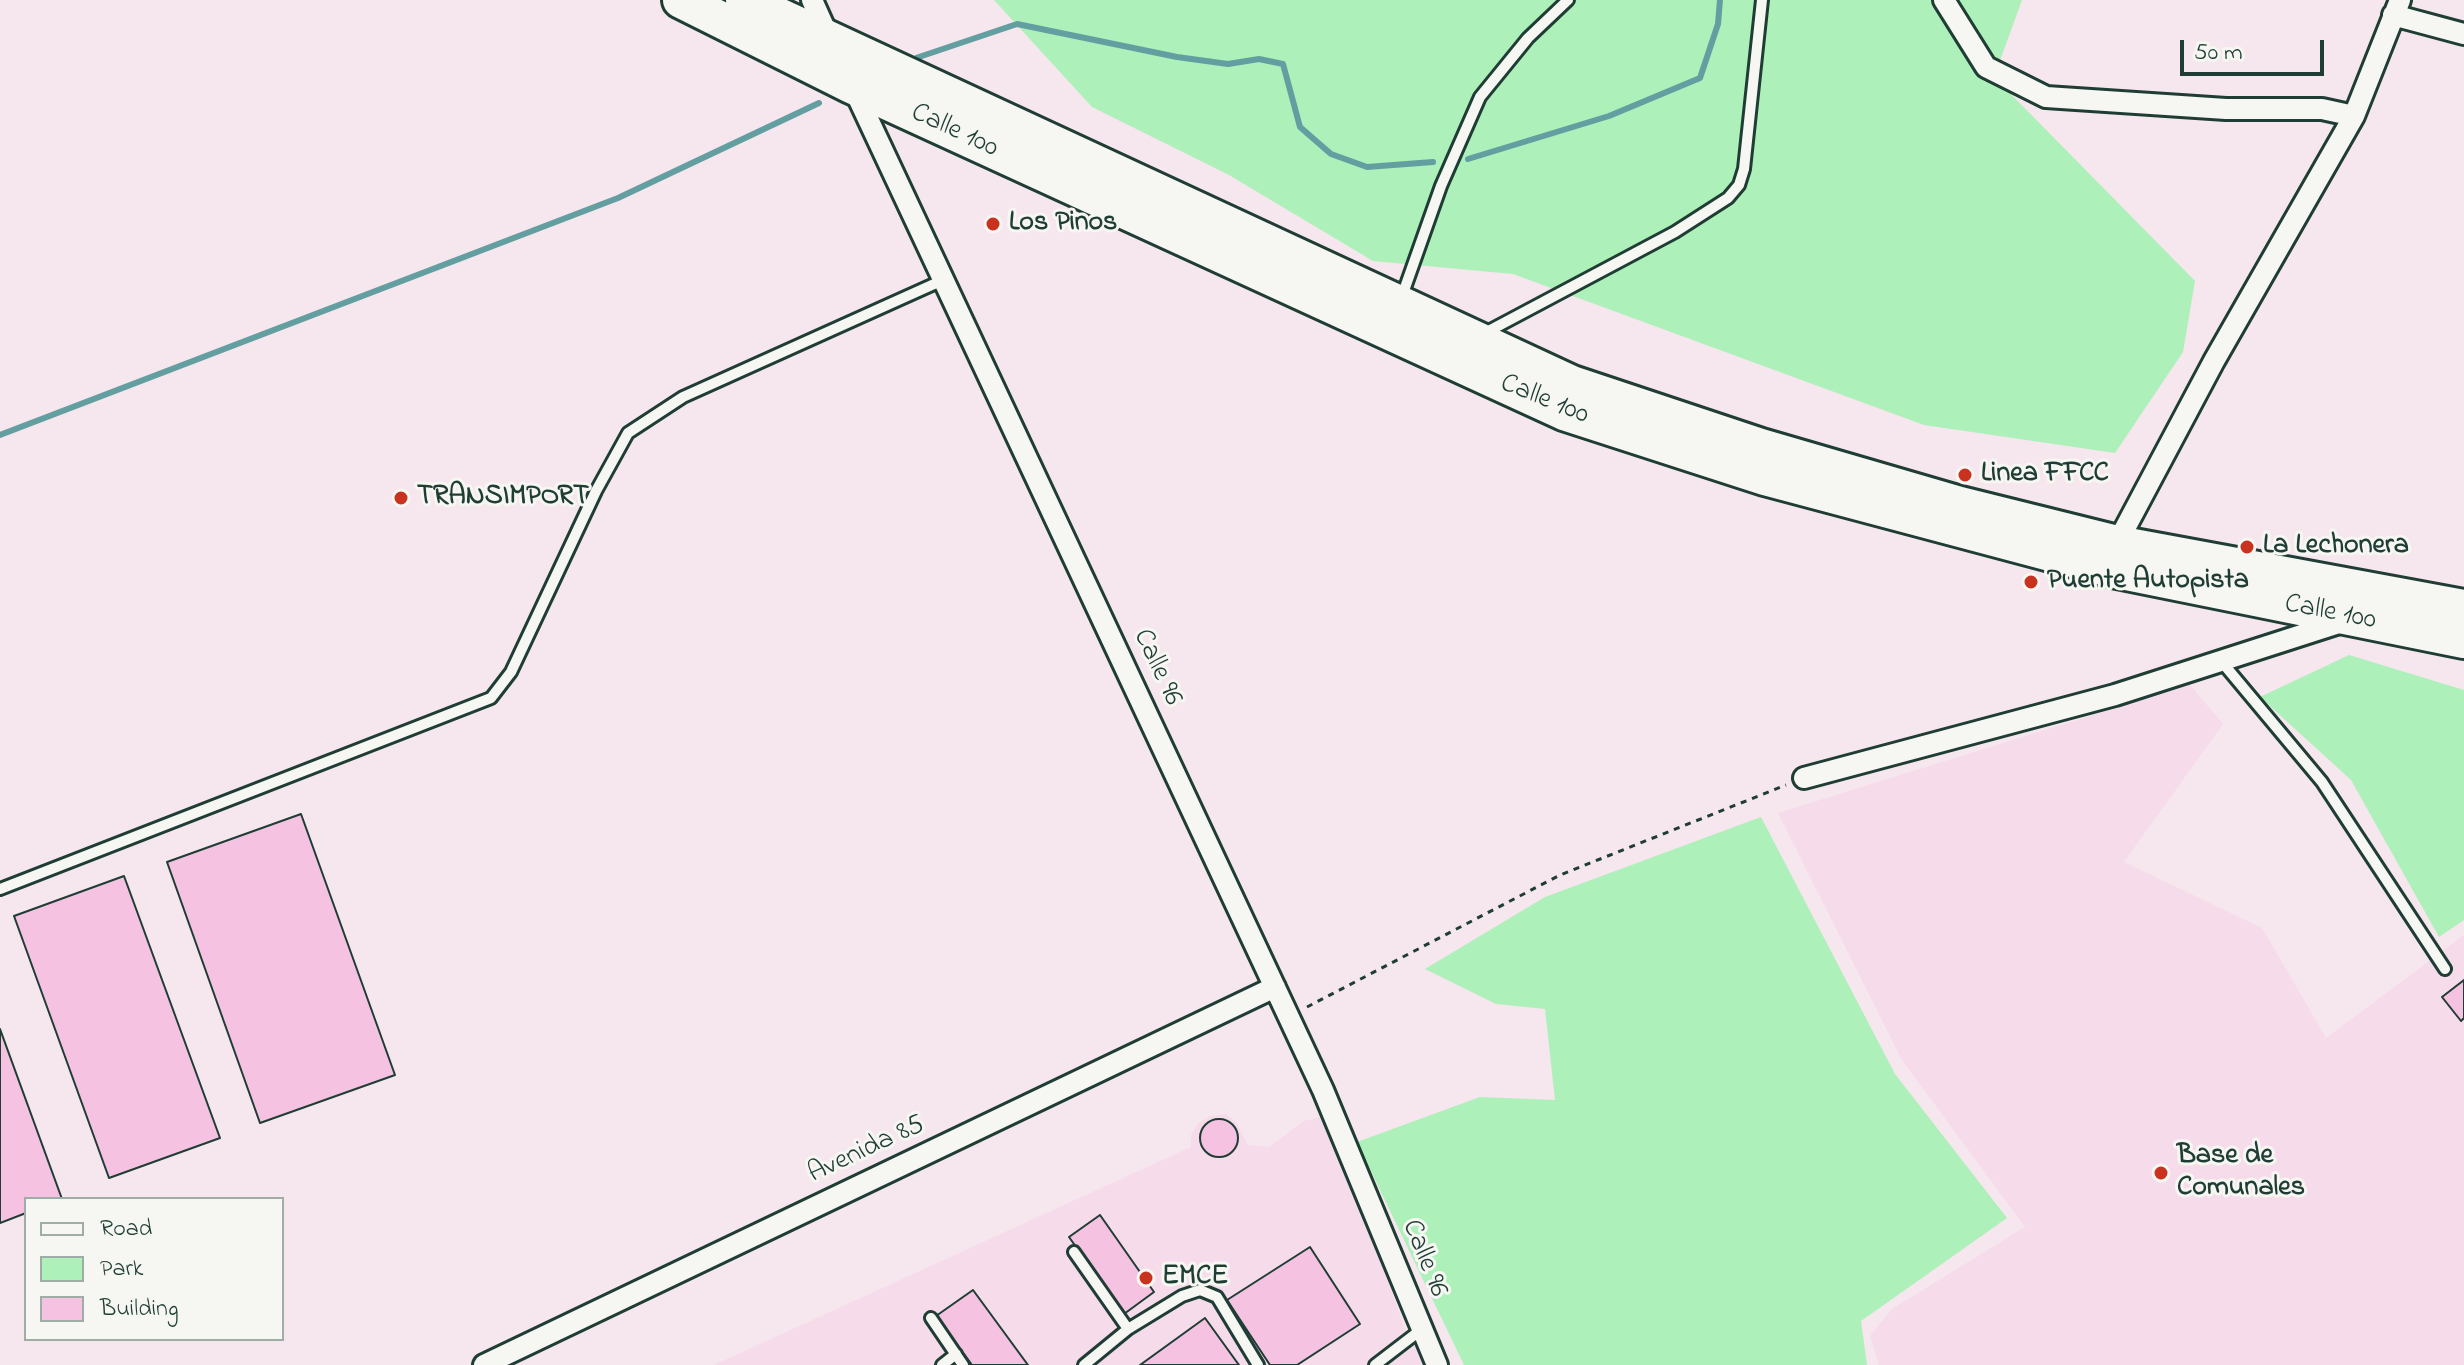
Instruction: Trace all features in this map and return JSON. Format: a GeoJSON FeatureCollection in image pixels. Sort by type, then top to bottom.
{"type":"FeatureCollection","features":[{"type":"Feature","properties":{"kind":"highway","name":"Calle 100"},"geometry":{"type":"LineString","coordinates":[[681,0],[851,85],[1564,412],[1765,477],[2112,556],[2352,619],[2464,640]]}},
{"type":"Feature","properties":{"kind":"highway","name":"Calle 100"},"geometry":{"type":"LineString","coordinates":[[744,0],[831,43],[1572,384],[1761,447],[1960,505],[2112,556],[2464,608]]}},
{"type":"Feature","properties":{"kind":"highway"},"geometry":{"type":"LineString","coordinates":[[2389,626],[2464,664]]}},
{"type":"Feature","properties":{"kind":"street","name":"Calle 96"},"geometry":{"type":"LineString","coordinates":[[812,0],[1289,1016],[1437,1365]]}},
{"type":"Feature","properties":{"kind":"street"},"geometry":{"type":"LineString","coordinates":[[1944,0],[1986,67],[2046,97],[2226,109],[2322,109],[2354,116]]}},
{"type":"Feature","properties":{"kind":"street"},"geometry":{"type":"LineString","coordinates":[[2112,556],[2214,361],[2354,116],[2396,8],[2464,34]]}},
{"type":"Feature","properties":{"kind":"street"},"geometry":{"type":"LineString","coordinates":[[1804,778],[2115,695],[2352,619]]}},
{"type":"Feature","properties":{"kind":"street","name":"Avenida 85"},"geometry":{"type":"LineString","coordinates":[[484,1365],[1275,987]]}},
{"type":"Feature","properties":{"kind":"lane"},"geometry":{"type":"LineString","coordinates":[[1399,305],[1441,186],[1480,97],[1528,38],[1568,0]]}},
{"type":"Feature","properties":{"kind":"lane"},"geometry":{"type":"LineString","coordinates":[[1474,339],[1675,232],[1728,198],[1739,185],[1744,169],[1762,0]]}},
{"type":"Feature","properties":{"kind":"lane"},"geometry":{"type":"LineString","coordinates":[[0,889],[491,698],[511,672],[596,491],[628,433],[683,397],[943,280]]}},
{"type":"Feature","properties":{"kind":"lane"},"geometry":{"type":"LineString","coordinates":[[2221,661],[2322,782],[2445,969]]}},
{"type":"Feature","properties":{"kind":"lane"},"geometry":{"type":"LineString","coordinates":[[1074,1252],[1128,1329]]}},
{"type":"Feature","properties":{"kind":"lane"},"geometry":{"type":"LineString","coordinates":[[1084,1365],[1128,1329],[1182,1296],[1200,1290],[1217,1297],[1258,1365]]}},
{"type":"Feature","properties":{"kind":"lane"},"geometry":{"type":"LineString","coordinates":[[931,1318],[963,1365]]}},
{"type":"Feature","properties":{"kind":"lane"},"geometry":{"type":"LineString","coordinates":[[1375,1365],[1422,1329]]}},
{"type":"Feature","properties":{"kind":"lane"},"geometry":{"type":"LineString","coordinates":[[942,1365],[956,1354]]}},
{"type":"Feature","properties":{"kind":"path"},"geometry":{"type":"LineString","coordinates":[[1289,1016],[1560,875],[1804,778]]}},
{"type":"Feature","properties":{"kind":"shaded area"},"geometry":{"type":"Polygon","coordinates":[[[2190,685],[2223,724],[2124,862],[2262,928],[2326,1038],[2464,935],[2464,1365],[1879,1365],[1870,1336],[1892,1309],[2025,1227],[1902,1060],[1778,813],[2190,685]]]}},
{"type":"Feature","properties":{"kind":"shaded area","name":"EMCE"},"geometry":{"type":"Polygon","coordinates":[[[1226,1114],[1236,1122],[1248,1145],[1269,1147],[1304,1121],[1325,1116],[1370,1228],[1404,1327],[1426,1365],[714,1365],[1191,1147],[1191,1135],[1198,1123],[1210,1116],[1226,1114]]]}},
{"type":"Feature","properties":{"kind":"green space"},"geometry":{"type":"Polygon","coordinates":[[[994,0],[2022,0],[1994,77],[2195,281],[2183,352],[2115,453],[1924,425],[1513,274],[1373,261],[1229,175],[1092,107],[994,0]]]}},
{"type":"Feature","properties":{"kind":"green space"},"geometry":{"type":"Polygon","coordinates":[[[2349,655],[2464,690],[2464,920],[2439,937],[2351,780],[2260,697],[2349,655]]]}},
{"type":"Feature","properties":{"kind":"green space"},"geometry":{"type":"Polygon","coordinates":[[[1761,817],[1895,1074],[2007,1218],[1861,1321],[1867,1365],[1464,1365],[1357,1142],[1480,1097],[1555,1100],[1545,1009],[1496,1004],[1425,969],[1545,897],[1761,817]]]}},
{"type":"Feature","properties":{"kind":"building"},"geometry":{"type":"Polygon","coordinates":[[[301,814],[395,1075],[260,1123],[167,862],[301,814]]]}},
{"type":"Feature","properties":{"kind":"building"},"geometry":{"type":"Polygon","coordinates":[[[124,876],[220,1138],[109,1178],[14,916],[124,876]]]}},
{"type":"Feature","properties":{"kind":"building"},"geometry":{"type":"Polygon","coordinates":[[[2464,980],[2464,1018],[2461,1021],[2442,997],[2464,980]]]}},
{"type":"Feature","properties":{"kind":"building"},"geometry":{"type":"Polygon","coordinates":[[[0,1029],[61,1197],[24,1197],[24,1214],[0,1223],[0,1029]]]}},
{"type":"Feature","properties":{"kind":"building"},"geometry":{"type":"Polygon","coordinates":[[[1219,1119],[1232,1125],[1238,1138],[1232,1151],[1219,1157],[1206,1151],[1200,1138],[1206,1125],[1219,1119]]]}},
{"type":"Feature","properties":{"kind":"building"},"geometry":{"type":"Polygon","coordinates":[[[1100,1215],[1154,1292],[1124,1314],[1069,1237],[1100,1215]]]}},
{"type":"Feature","properties":{"kind":"building"},"geometry":{"type":"Polygon","coordinates":[[[1310,1247],[1360,1324],[1297,1365],[1270,1365],[1227,1300],[1310,1247]]]}},
{"type":"Feature","properties":{"kind":"building"},"geometry":{"type":"Polygon","coordinates":[[[973,1290],[1028,1365],[972,1365],[936,1316],[973,1290]]]}},
{"type":"Feature","properties":{"kind":"building"},"geometry":{"type":"Polygon","coordinates":[[[1205,1318],[1239,1365],[1140,1365],[1205,1318]]]}},
{"type":"Feature","properties":{"kind":"waterway"},"geometry":{"type":"LineString","coordinates":[[1468,159],[1609,116],[1700,78],[1718,24],[1720,0]]}},
{"type":"Feature","properties":{"kind":"waterway"},"geometry":{"type":"LineString","coordinates":[[916,58],[1017,24],[1177,57],[1228,64],[1259,59],[1283,64],[1300,127],[1331,154],[1367,167],[1433,162]]}},
{"type":"Feature","properties":{"kind":"waterway"},"geometry":{"type":"LineString","coordinates":[[0,435],[618,198],[819,103]]}},
{"type":"Feature","properties":{"kind":"place","name":"Los Pinos"},"geometry":{"type":"Point","coordinates":[993,224]}},
{"type":"Feature","properties":{"kind":"place","name":"Linea FFCC"},"geometry":{"type":"Point","coordinates":[1965,475]}},
{"type":"Feature","properties":{"kind":"place","name":"TRANSIMPORT"},"geometry":{"type":"Point","coordinates":[401,498]}},
{"type":"Feature","properties":{"kind":"place","name":"La Lechonera"},"geometry":{"type":"Point","coordinates":[2247,547]}},
{"type":"Feature","properties":{"kind":"place","name":"Puente Autopista"},"geometry":{"type":"Point","coordinates":[2031,582]}},
{"type":"Feature","properties":{"kind":"place","name":"Base de Comunales"},"geometry":{"type":"Point","coordinates":[2161,1173]}},
{"type":"Feature","properties":{"kind":"place","name":"EMCE"},"geometry":{"type":"Point","coordinates":[1146,1278]}}]}
